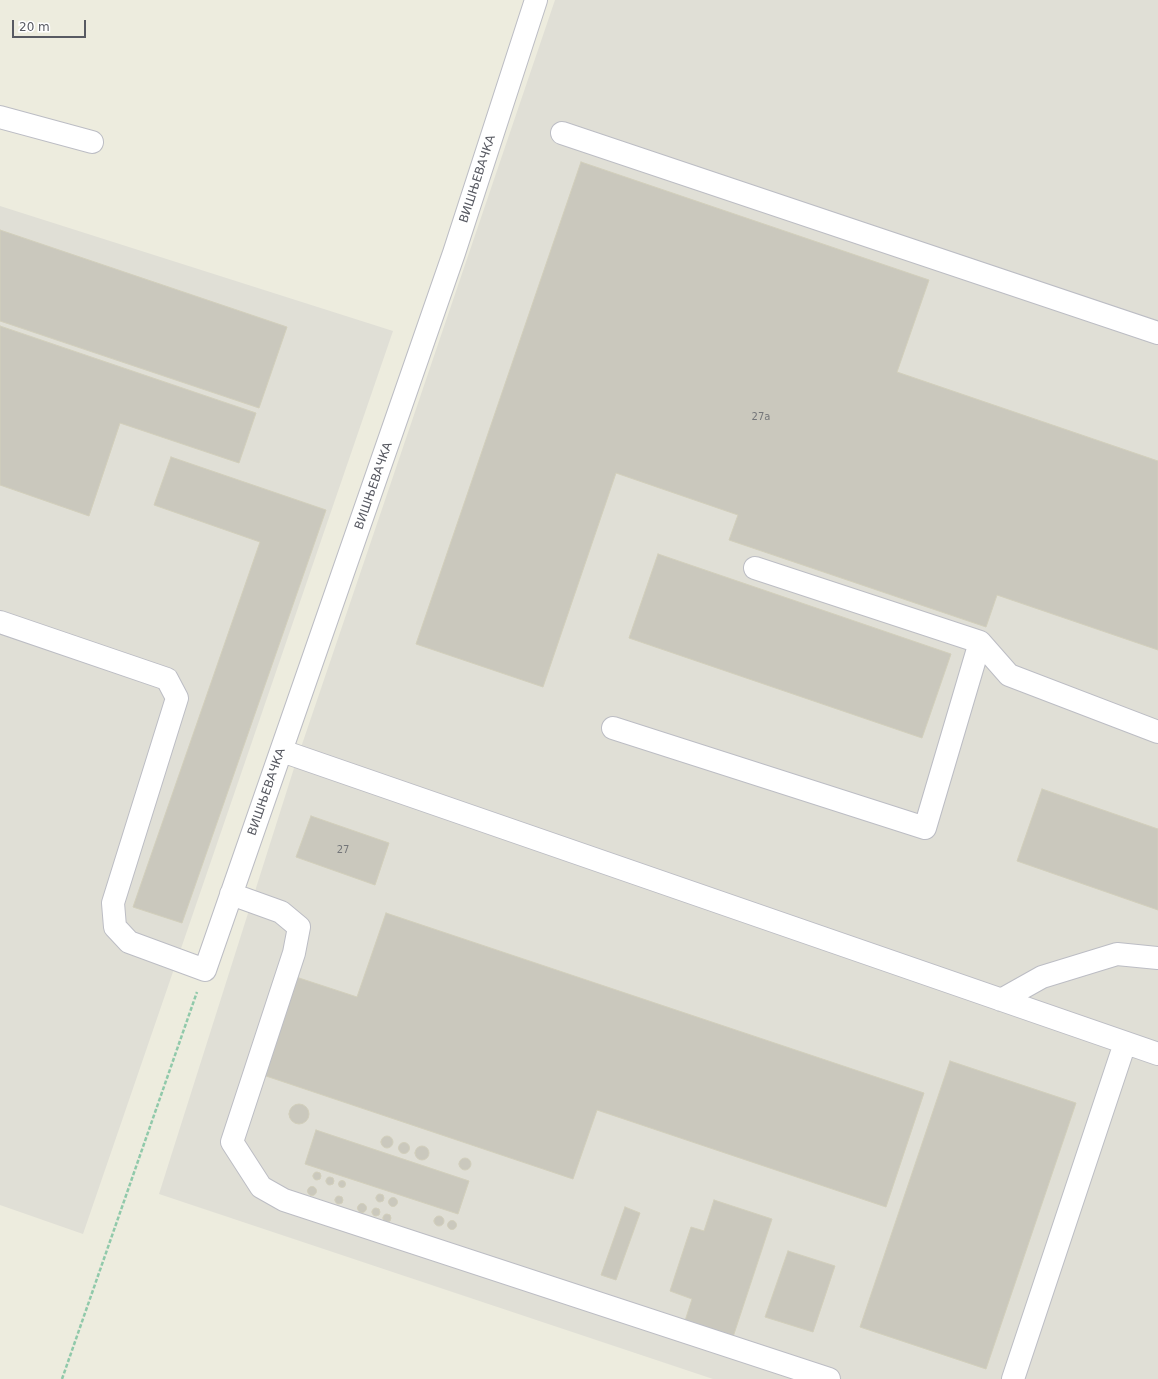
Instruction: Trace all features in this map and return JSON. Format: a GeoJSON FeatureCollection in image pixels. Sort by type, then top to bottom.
{"type":"FeatureCollection","features":[{"type":"Feature","properties":{"kind":"street","name":"ВИШЊЕВАЧКА"},"geometry":{"type":"LineString","coordinates":[[205,970],[454,253],[536,0]]}},
{"type":"Feature","properties":{"kind":"street"},"geometry":{"type":"LineString","coordinates":[[0,117],[92,142]]}},
{"type":"Feature","properties":{"kind":"street"},"geometry":{"type":"LineString","coordinates":[[562,134],[1158,333]]}},
{"type":"Feature","properties":{"kind":"street"},"geometry":{"type":"LineString","coordinates":[[755,568],[980,642],[1009,675],[1158,732]]}},
{"type":"Feature","properties":{"kind":"street"},"geometry":{"type":"LineString","coordinates":[[0,622],[167,679],[177,698],[113,903],[115,927],[129,942],[205,970]]}},
{"type":"Feature","properties":{"kind":"street"},"geometry":{"type":"LineString","coordinates":[[613,728],[925,828],[980,642]]}},
{"type":"Feature","properties":{"kind":"street"},"geometry":{"type":"LineString","coordinates":[[282,751],[1158,1054]]}},
{"type":"Feature","properties":{"kind":"street"},"geometry":{"type":"LineString","coordinates":[[231,894],[281,912],[299,927],[294,953],[232,1142],[261,1187],[284,1200],[829,1379]]}},
{"type":"Feature","properties":{"kind":"street"},"geometry":{"type":"LineString","coordinates":[[1001,1000],[1042,977],[1117,954],[1158,958]]}},
{"type":"Feature","properties":{"kind":"street"},"geometry":{"type":"LineString","coordinates":[[1013,1379],[1126,1043]]}},
{"type":"Feature","properties":{"kind":"path"},"geometry":{"type":"LineString","coordinates":[[62,1379],[205,970]]}},
{"type":"Feature","properties":{"kind":"shaded area"},"geometry":{"type":"Polygon","coordinates":[[[555,0],[1158,0],[1158,1379],[713,1379],[159,1194],[295,765],[555,0]]]}},
{"type":"Feature","properties":{"kind":"shaded area"},"geometry":{"type":"Polygon","coordinates":[[[0,206],[393,331],[83,1234],[0,1205],[0,206]]]}},
{"type":"Feature","properties":{"kind":"building"},"geometry":{"type":"Polygon","coordinates":[[[581,162],[929,280],[897,372],[1158,461],[1158,650],[997,595],[986,627],[729,540],[738,515],[616,473],[543,687],[416,644],[581,162]]]}},
{"type":"Feature","properties":{"kind":"building"},"geometry":{"type":"Polygon","coordinates":[[[0,230],[287,327],[259,408],[0,321],[0,230]]]}},
{"type":"Feature","properties":{"kind":"building"},"geometry":{"type":"Polygon","coordinates":[[[0,326],[256,413],[239,463],[120,423],[89,516],[0,485],[0,326]]]}},
{"type":"Feature","properties":{"kind":"building"},"geometry":{"type":"Polygon","coordinates":[[[171,457],[326,510],[182,923],[133,907],[260,542],[154,505],[171,457]]]}},
{"type":"Feature","properties":{"kind":"building"},"geometry":{"type":"Polygon","coordinates":[[[658,554],[951,654],[922,738],[629,638],[658,554]]]}},
{"type":"Feature","properties":{"kind":"building"},"geometry":{"type":"Polygon","coordinates":[[[1042,789],[1158,829],[1158,910],[1017,861],[1042,789]]]}},
{"type":"Feature","properties":{"kind":"building"},"geometry":{"type":"Polygon","coordinates":[[[311,816],[389,843],[375,885],[296,857],[311,816]]]}},
{"type":"Feature","properties":{"kind":"building"},"geometry":{"type":"Polygon","coordinates":[[[386,913],[924,1093],[886,1207],[597,1110],[573,1179],[263,1075],[296,977],[357,997],[386,913]]]}},
{"type":"Feature","properties":{"kind":"building"},"geometry":{"type":"Polygon","coordinates":[[[950,1061],[1076,1103],[986,1369],[860,1327],[950,1061]]]}},
{"type":"Feature","properties":{"kind":"building"},"geometry":{"type":"Polygon","coordinates":[[[295,1104],[303,1104],[309,1110],[309,1118],[303,1124],[295,1124],[289,1118],[289,1110],[295,1104]]]}},
{"type":"Feature","properties":{"kind":"building"},"geometry":{"type":"Polygon","coordinates":[[[316,1130],[469,1181],[458,1214],[305,1164],[316,1130]]]}},
{"type":"Feature","properties":{"kind":"building"},"geometry":{"type":"Polygon","coordinates":[[[385,1136],[389,1136],[393,1142],[389,1148],[385,1148],[381,1144],[381,1140],[385,1136]]]}},
{"type":"Feature","properties":{"kind":"building"},"geometry":{"type":"Polygon","coordinates":[[[402,1143],[406,1143],[408,1144],[408,1152],[402,1153],[399,1150],[399,1146],[402,1143]]]}},
{"type":"Feature","properties":{"kind":"building"},"geometry":{"type":"Polygon","coordinates":[[[422,1146],[427,1148],[429,1153],[427,1158],[422,1160],[417,1158],[415,1153],[417,1148],[422,1146]]]}},
{"type":"Feature","properties":{"kind":"building"},"geometry":{"type":"Polygon","coordinates":[[[465,1158],[469,1160],[471,1164],[469,1168],[465,1170],[461,1168],[459,1164],[461,1160],[465,1158]]]}},
{"type":"Feature","properties":{"kind":"building"},"geometry":{"type":"Polygon","coordinates":[[[317,1172],[320,1173],[320,1179],[317,1180],[314,1179],[313,1176],[314,1173],[317,1172]]]}},
{"type":"Feature","properties":{"kind":"building"},"geometry":{"type":"Polygon","coordinates":[[[328,1177],[332,1177],[334,1181],[332,1185],[328,1185],[326,1183],[326,1179],[328,1177]]]}},
{"type":"Feature","properties":{"kind":"building"},"geometry":{"type":"Polygon","coordinates":[[[342,1180],[345,1181],[345,1187],[342,1188],[339,1187],[338,1184],[339,1181],[342,1180]]]}},
{"type":"Feature","properties":{"kind":"building"},"geometry":{"type":"Polygon","coordinates":[[[310,1187],[314,1187],[316,1191],[314,1195],[310,1195],[308,1193],[308,1189],[310,1187]]]}},
{"type":"Feature","properties":{"kind":"building"},"geometry":{"type":"Polygon","coordinates":[[[378,1194],[382,1194],[384,1198],[382,1202],[378,1202],[376,1200],[376,1196],[378,1194]]]}},
{"type":"Feature","properties":{"kind":"building"},"geometry":{"type":"Polygon","coordinates":[[[337,1196],[341,1196],[343,1200],[341,1204],[337,1204],[335,1202],[335,1198],[337,1196]]]}},
{"type":"Feature","properties":{"kind":"building"},"geometry":{"type":"Polygon","coordinates":[[[391,1198],[395,1198],[397,1202],[395,1206],[391,1206],[389,1204],[389,1200],[391,1198]]]}},
{"type":"Feature","properties":{"kind":"building"},"geometry":{"type":"Polygon","coordinates":[[[714,1200],[772,1219],[732,1340],[684,1324],[692,1299],[670,1291],[691,1227],[704,1231],[714,1200]]]}},
{"type":"Feature","properties":{"kind":"building"},"geometry":{"type":"Polygon","coordinates":[[[362,1203],[367,1208],[362,1213],[357,1208],[362,1203]]]}},
{"type":"Feature","properties":{"kind":"building"},"geometry":{"type":"Polygon","coordinates":[[[625,1207],[640,1213],[616,1280],[601,1275],[625,1207]]]}},
{"type":"Feature","properties":{"kind":"building"},"geometry":{"type":"Polygon","coordinates":[[[376,1208],[379,1209],[379,1215],[376,1216],[373,1215],[372,1212],[373,1209],[376,1208]]]}},
{"type":"Feature","properties":{"kind":"building"},"geometry":{"type":"Polygon","coordinates":[[[385,1214],[389,1214],[391,1218],[389,1222],[385,1222],[383,1220],[383,1216],[385,1214]]]}},
{"type":"Feature","properties":{"kind":"building"},"geometry":{"type":"Polygon","coordinates":[[[439,1216],[444,1221],[439,1226],[434,1221],[439,1216]]]}},
{"type":"Feature","properties":{"kind":"building"},"geometry":{"type":"Polygon","coordinates":[[[452,1220],[457,1225],[452,1230],[447,1225],[452,1220]]]}},
{"type":"Feature","properties":{"kind":"building"},"geometry":{"type":"Polygon","coordinates":[[[788,1251],[835,1266],[813,1332],[765,1317],[788,1251]]]}}]}
